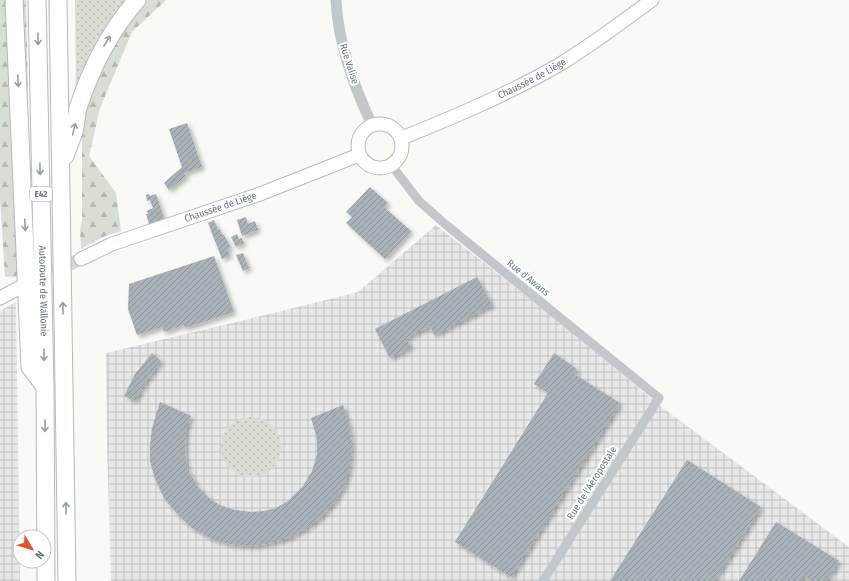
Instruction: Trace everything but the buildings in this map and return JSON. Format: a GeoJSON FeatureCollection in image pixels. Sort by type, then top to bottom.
{"type":"FeatureCollection","features":[{"type":"Feature","properties":{"kind":"highway"},"geometry":{"type":"LineString","coordinates":[[14,0],[30,367],[45,388]]}},
{"type":"Feature","properties":{"kind":"highway","name":"Autoroute de Wallonie"},"geometry":{"type":"LineString","coordinates":[[37,0],[45,388],[46,581]]}},
{"type":"Feature","properties":{"kind":"highway","name":"Autoroute de Wallonie"},"geometry":{"type":"LineString","coordinates":[[58,0],[67,581]]}},
{"type":"Feature","properties":{"kind":"highway"},"geometry":{"type":"LineString","coordinates":[[60,106],[68,90],[69,0]]}},
{"type":"Feature","properties":{"kind":"highway"},"geometry":{"type":"LineString","coordinates":[[61,166],[74,132],[83,93],[97,58],[116,26],[137,0]]}},
{"type":"Feature","properties":{"kind":"main road","name":"Chaussée de Liège"},"geometry":{"type":"LineString","coordinates":[[402,138],[486,103],[535,78],[562,63],[609,32],[652,0]]}},
{"type":"Feature","properties":{"kind":"main road"},"geometry":{"type":"LineString","coordinates":[[381,124],[390,126],[397,130],[402,138],[402,154],[392,166],[377,169],[364,162],[359,155],[358,141],[361,134],[372,125],[381,124]]}},
{"type":"Feature","properties":{"kind":"main road","name":"Chaussée de Liège"},"geometry":{"type":"LineString","coordinates":[[80,259],[112,244],[260,194],[359,155]]}},
{"type":"Feature","properties":{"kind":"main road"},"geometry":{"type":"LineString","coordinates":[[0,298],[19,288]]}},
{"type":"Feature","properties":{"kind":"street","name":"Rue Valise"},"geometry":{"type":"LineString","coordinates":[[336,0],[340,39],[361,99],[372,125]]}},
{"type":"Feature","properties":{"kind":"street","name":"Rue d'Awans"},"geometry":{"type":"LineString","coordinates":[[392,166],[419,201],[444,224],[659,398]]}},
{"type":"Feature","properties":{"kind":"street","name":"Rue de l'Aéropostale"},"geometry":{"type":"LineString","coordinates":[[543,581],[659,398]]}},
{"type":"Feature","properties":{"kind":"shaded area"},"geometry":{"type":"Polygon","coordinates":[[[436,225],[566,327],[659,405],[849,547],[849,581],[111,581],[106,353],[358,292],[436,225]]]}},
{"type":"Feature","properties":{"kind":"shaded area"},"geometry":{"type":"Polygon","coordinates":[[[16,302],[19,529],[12,529],[12,569],[20,569],[20,581],[0,581],[0,311],[16,302]]]}},
{"type":"Feature","properties":{"kind":"green space"},"geometry":{"type":"Polygon","coordinates":[[[0,0],[5,0],[8,37],[21,276],[5,277],[0,199],[0,0]]]}},
{"type":"Feature","properties":{"kind":"green space"},"geometry":{"type":"Polygon","coordinates":[[[21,0],[26,0],[28,97],[21,0]]]}},
{"type":"Feature","properties":{"kind":"green space"},"geometry":{"type":"Polygon","coordinates":[[[75,0],[133,0],[76,105],[75,0]]]}},
{"type":"Feature","properties":{"kind":"green space"},"geometry":{"type":"Polygon","coordinates":[[[147,0],[166,0],[132,32],[100,108],[89,156],[116,193],[121,231],[103,237],[81,249],[82,132],[87,103],[107,55],[136,11],[147,0]]]}},
{"type":"Feature","properties":{"kind":"green space"},"geometry":{"type":"Polygon","coordinates":[[[251,417],[267,422],[272,426],[276,431],[281,447],[276,463],[272,468],[267,472],[251,477],[235,472],[230,468],[226,463],[221,447],[226,431],[230,426],[235,422],[251,417]]]}},
{"type":"Feature","properties":{"kind":"tunnel"},"geometry":{"type":"LineString","coordinates":[[35,280],[81,259]]}}]}
